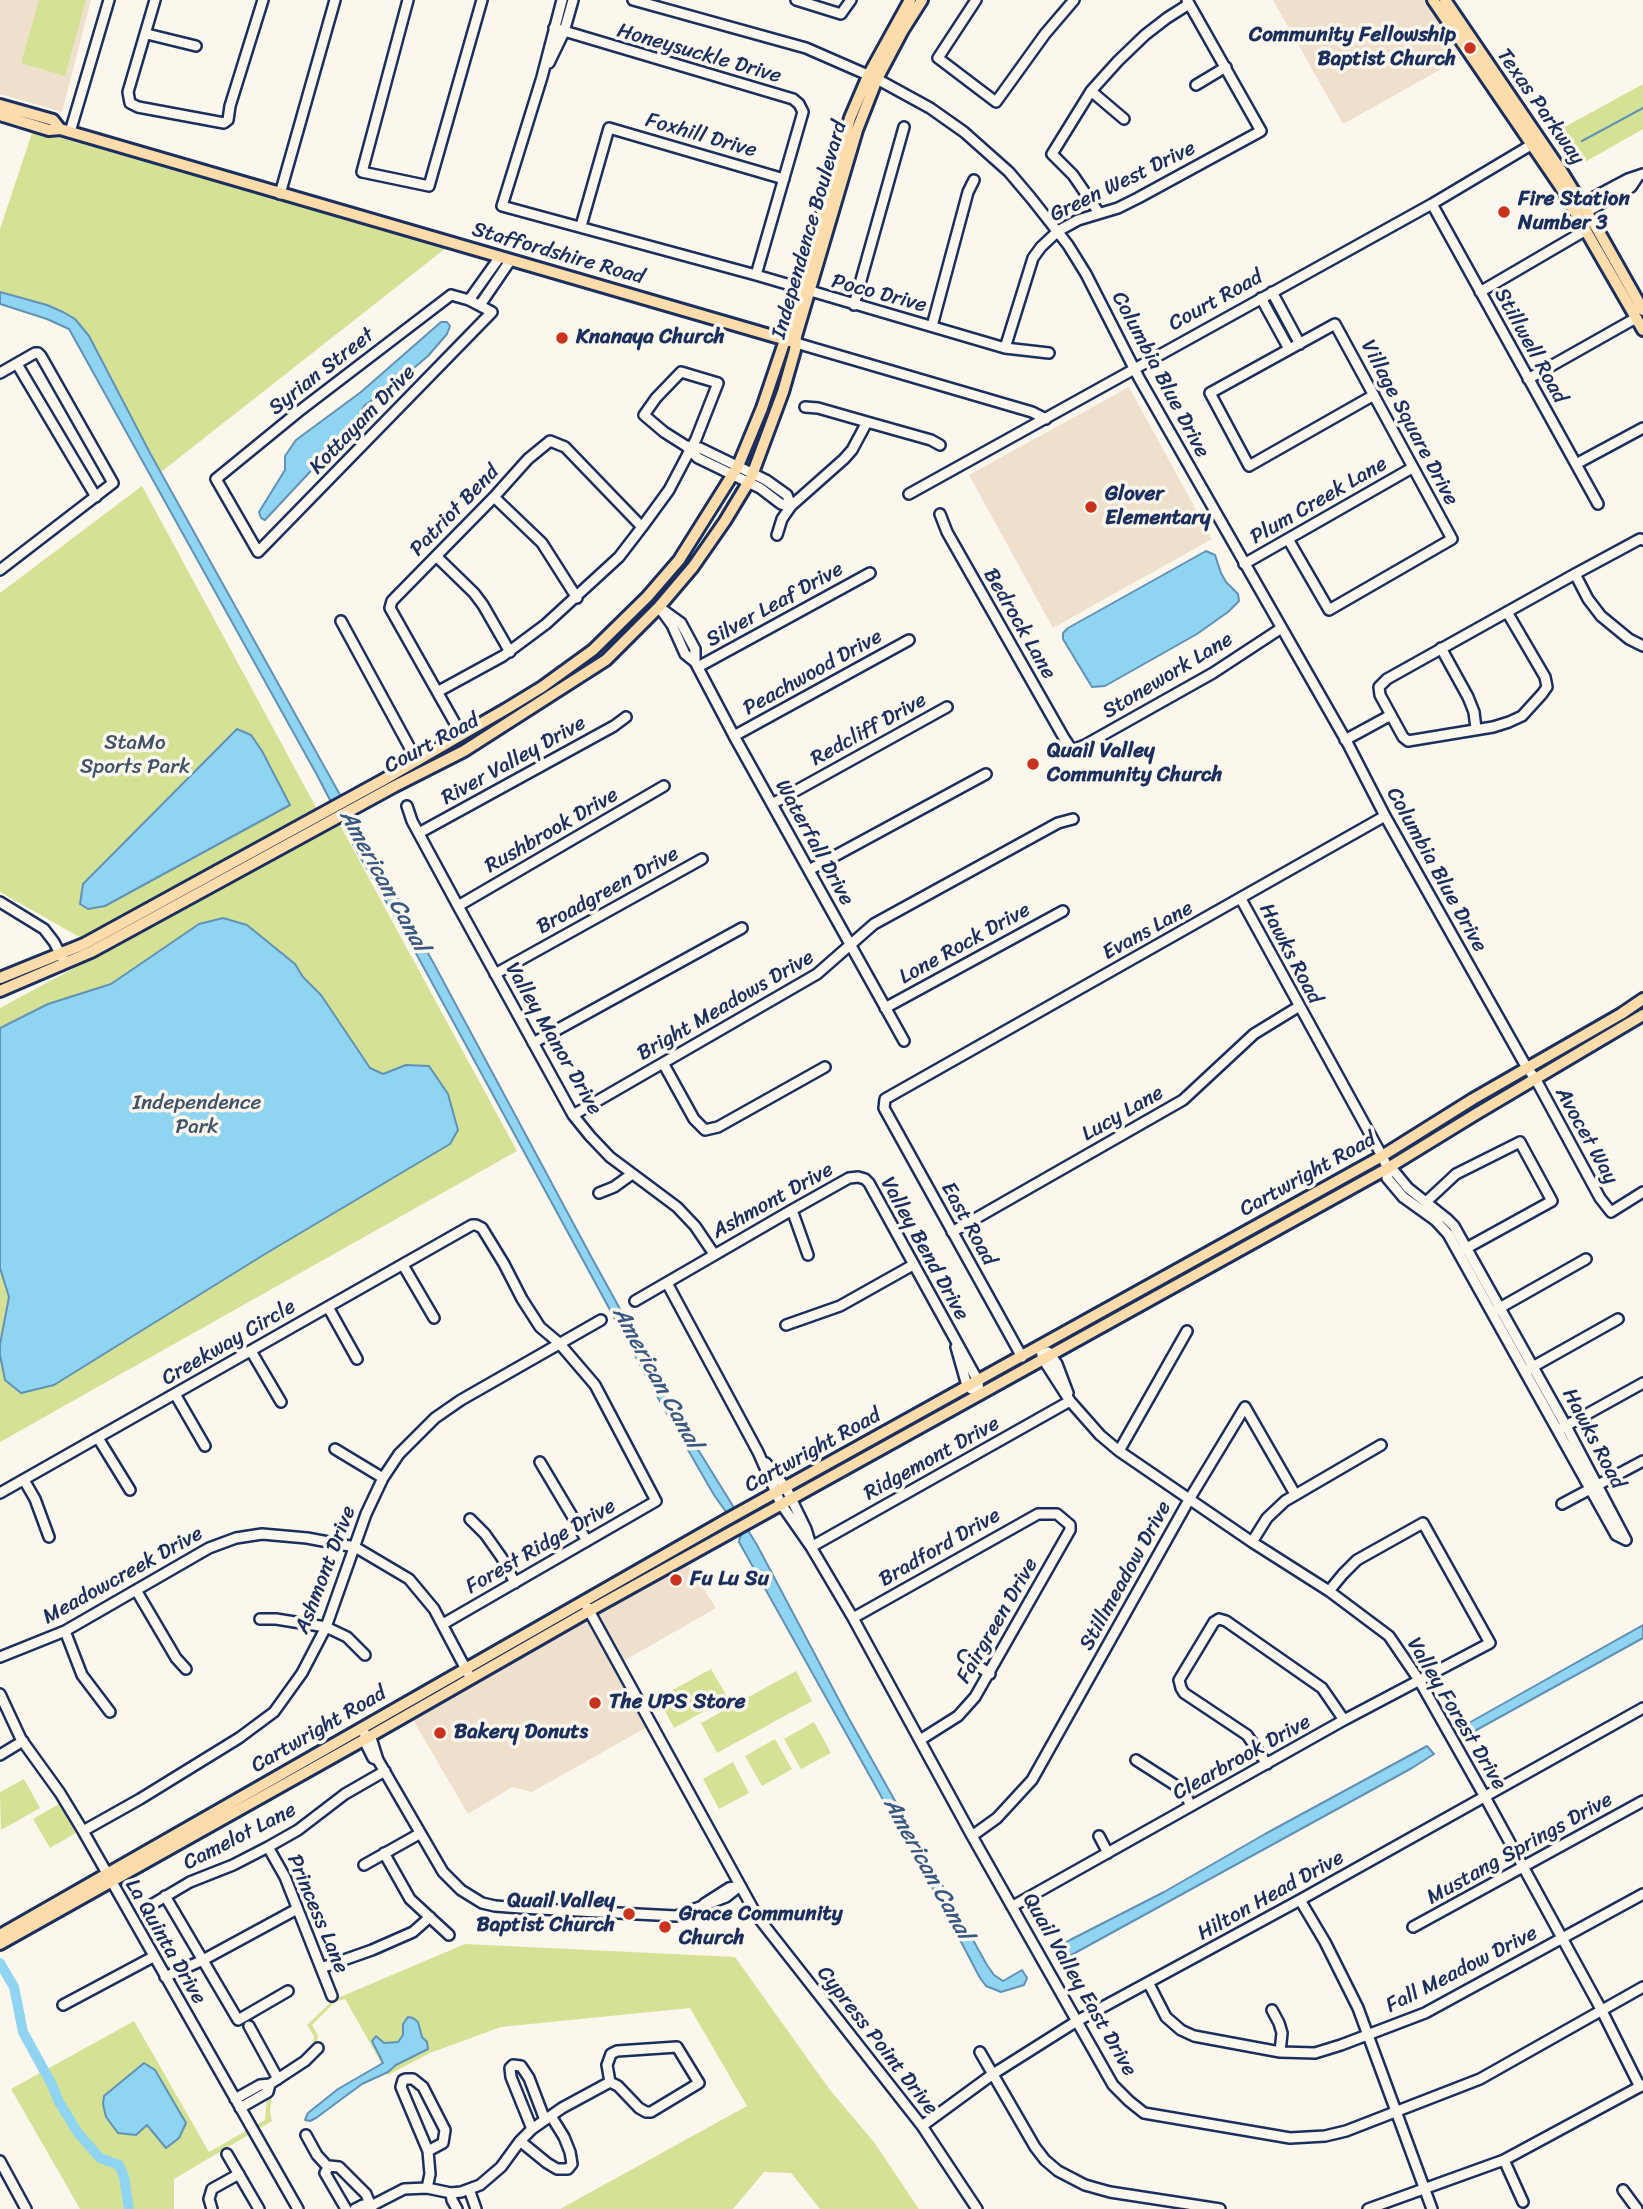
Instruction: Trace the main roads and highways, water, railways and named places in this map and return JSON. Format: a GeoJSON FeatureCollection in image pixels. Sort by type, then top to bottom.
{"type":"FeatureCollection","features":[{"type":"Feature","properties":{"kind":"main road","name":"Independence Boulevard"},"geometry":{"type":"LineString","coordinates":[[736,470],[790,341],[835,185],[872,77],[910,0]]}},
{"type":"Feature","properties":{"kind":"main road","name":"Independence Boulevard"},"geometry":{"type":"LineString","coordinates":[[872,77],[922,0]]}},
{"type":"Feature","properties":{"kind":"main road","name":"Texas Parkway"},"geometry":{"type":"LineString","coordinates":[[1433,0],[1584,208],[1640,314],[1643,330]]}},
{"type":"Feature","properties":{"kind":"main road","name":"Texas Parkway"},"geometry":{"type":"LineString","coordinates":[[1445,0],[1536,142],[1586,230],[1640,314]]}},
{"type":"Feature","properties":{"kind":"main road","name":"Staffordshire Road"},"geometry":{"type":"LineString","coordinates":[[0,105],[53,120],[65,130]]}},
{"type":"Feature","properties":{"kind":"main road","name":"Staffordshire Road"},"geometry":{"type":"LineString","coordinates":[[0,116],[49,130],[65,130],[790,341]]}},
{"type":"Feature","properties":{"kind":"main road","name":"Independence Boulevard"},"geometry":{"type":"LineString","coordinates":[[751,478],[783,392],[790,341]]}},
{"type":"Feature","properties":{"kind":"main road","name":"Court Road"},"geometry":{"type":"LineString","coordinates":[[63,959],[91,952],[347,805],[566,671],[593,650],[647,597],[679,560],[736,470]]}},
{"type":"Feature","properties":{"kind":"main road","name":"Court Road"},"geometry":{"type":"LineString","coordinates":[[347,805],[464,751],[606,660],[659,607],[693,567],[751,478]]}},
{"type":"Feature","properties":{"kind":"main road"},"geometry":{"type":"LineString","coordinates":[[647,597],[659,607]]}},
{"type":"Feature","properties":{"kind":"main road"},"geometry":{"type":"LineString","coordinates":[[0,978],[63,959]]}},
{"type":"Feature","properties":{"kind":"main road"},"geometry":{"type":"LineString","coordinates":[[0,990],[63,959]]}},
{"type":"Feature","properties":{"kind":"main road","name":"Cartwright Road"},"geometry":{"type":"LineString","coordinates":[[587,1606],[726,1520],[1382,1156],[1643,999]]}},
{"type":"Feature","properties":{"kind":"main road","name":"Cartwright Road"},"geometry":{"type":"LineString","coordinates":[[0,1935],[17,1929],[587,1606],[786,1502],[1388,1170],[1643,1015]]}},
{"type":"Feature","properties":{"kind":"main road"},"geometry":{"type":"LineString","coordinates":[[1214,1250],[1222,1262]]}},
{"type":"Feature","properties":{"kind":"main road"},"geometry":{"type":"LineString","coordinates":[[873,1440],[879,1450]]}},
{"type":"Feature","properties":{"kind":"main road","name":"Cartwright Road"},"geometry":{"type":"LineString","coordinates":[[0,1944],[17,1929]]}},
{"type":"Feature","properties":{"kind":"water","name":"American Canal"},"geometry":{"type":"Polygon","coordinates":[[[0,292],[63,312],[75,319],[89,336],[150,453],[434,964],[593,1260],[694,1443],[757,1545],[848,1717],[987,1965],[994,1975],[1003,1981],[1022,1970],[1027,1978],[1024,1985],[1001,1992],[986,1986],[980,1978],[739,1542],[741,1533],[714,1495],[658,1398],[412,946],[356,850],[69,329],[0,304],[0,292]]]}},
{"type":"Feature","properties":{"kind":"water"},"geometry":{"type":"Polygon","coordinates":[[[441,322],[447,322],[450,326],[447,334],[428,356],[388,390],[365,405],[350,429],[265,520],[261,518],[259,512],[285,470],[285,456],[296,440],[361,392],[441,322]]]}},
{"type":"Feature","properties":{"kind":"water"},"geometry":{"type":"Polygon","coordinates":[[[1206,551],[1215,555],[1221,573],[1238,594],[1239,601],[1197,634],[1105,686],[1092,687],[1063,639],[1063,633],[1206,551]]]}},
{"type":"Feature","properties":{"kind":"water"},"geometry":{"type":"Polygon","coordinates":[[[237,729],[251,735],[290,805],[105,906],[88,909],[80,904],[83,884],[237,729]]]}},
{"type":"Feature","properties":{"kind":"water","name":"Independence Park"},"geometry":{"type":"Polygon","coordinates":[[[223,918],[247,925],[295,964],[303,977],[321,995],[370,1068],[383,1074],[406,1065],[429,1066],[448,1094],[458,1130],[450,1144],[265,1254],[54,1385],[21,1393],[5,1380],[0,1355],[9,1297],[0,1268],[0,1028],[48,1004],[111,984],[199,924],[223,918]]]}},
{"type":"Feature","properties":{"kind":"water"},"geometry":{"type":"Polygon","coordinates":[[[1643,1625],[1643,1638],[1471,1733],[1467,1724],[1643,1625]]]}},
{"type":"Feature","properties":{"kind":"water"},"geometry":{"type":"Polygon","coordinates":[[[1427,1746],[1434,1754],[1412,1768],[1064,1959],[1060,1958],[1058,1947],[1070,1940],[1164,1892],[1427,1746]]]}},
{"type":"Feature","properties":{"kind":"water"},"geometry":{"type":"Polygon","coordinates":[[[408,2017],[418,2022],[428,2049],[362,2084],[316,2118],[305,2120],[308,2113],[338,2089],[383,2063],[372,2041],[376,2036],[384,2043],[398,2042],[408,2017]]]}},
{"type":"Feature","properties":{"kind":"water"},"geometry":{"type":"Polygon","coordinates":[[[144,2063],[155,2070],[186,2123],[179,2138],[166,2148],[147,2125],[136,2135],[118,2133],[106,2117],[104,2096],[144,2063]]]}},
{"type":"Feature","properties":{"kind":"waterway"},"geometry":{"type":"LineString","coordinates":[[1582,141],[1643,108]]}},
{"type":"Feature","properties":{"kind":"waterway"},"geometry":{"type":"LineString","coordinates":[[0,1963],[14,1987],[23,2032],[59,2102],[78,2133],[100,2158],[119,2165],[124,2177],[129,2209]]}},
{"type":"Feature","properties":{"kind":"place","name":"Community Fellowship Baptist Church"},"geometry":{"type":"Point","coordinates":[1470,48]}},
{"type":"Feature","properties":{"kind":"place","name":"Fire Station Number 3"},"geometry":{"type":"Point","coordinates":[1504,212]}},
{"type":"Feature","properties":{"kind":"place","name":"Knanaya Church"},"geometry":{"type":"Point","coordinates":[562,338]}},
{"type":"Feature","properties":{"kind":"place","name":"Glover Elementary"},"geometry":{"type":"Point","coordinates":[1091,507]}},
{"type":"Feature","properties":{"kind":"place","name":"Quail Valley Community Church"},"geometry":{"type":"Point","coordinates":[1033,764]}},
{"type":"Feature","properties":{"kind":"place","name":"Fu Lu Su"},"geometry":{"type":"Point","coordinates":[676,1580]}},
{"type":"Feature","properties":{"kind":"place","name":"The UPS Store"},"geometry":{"type":"Point","coordinates":[595,1703]}},
{"type":"Feature","properties":{"kind":"place","name":"Bakery Donuts"},"geometry":{"type":"Point","coordinates":[440,1733]}},
{"type":"Feature","properties":{"kind":"place","name":"Quail Valley Baptist Church"},"geometry":{"type":"Point","coordinates":[629,1914]}},
{"type":"Feature","properties":{"kind":"place","name":"Grace Community Church"},"geometry":{"type":"Point","coordinates":[665,1927]}},
{"type":"Feature","properties":{"kind":"park label","name":"StaMo Sports Park"},"geometry":{"type":"Point","coordinates":[135,756]}}]}
